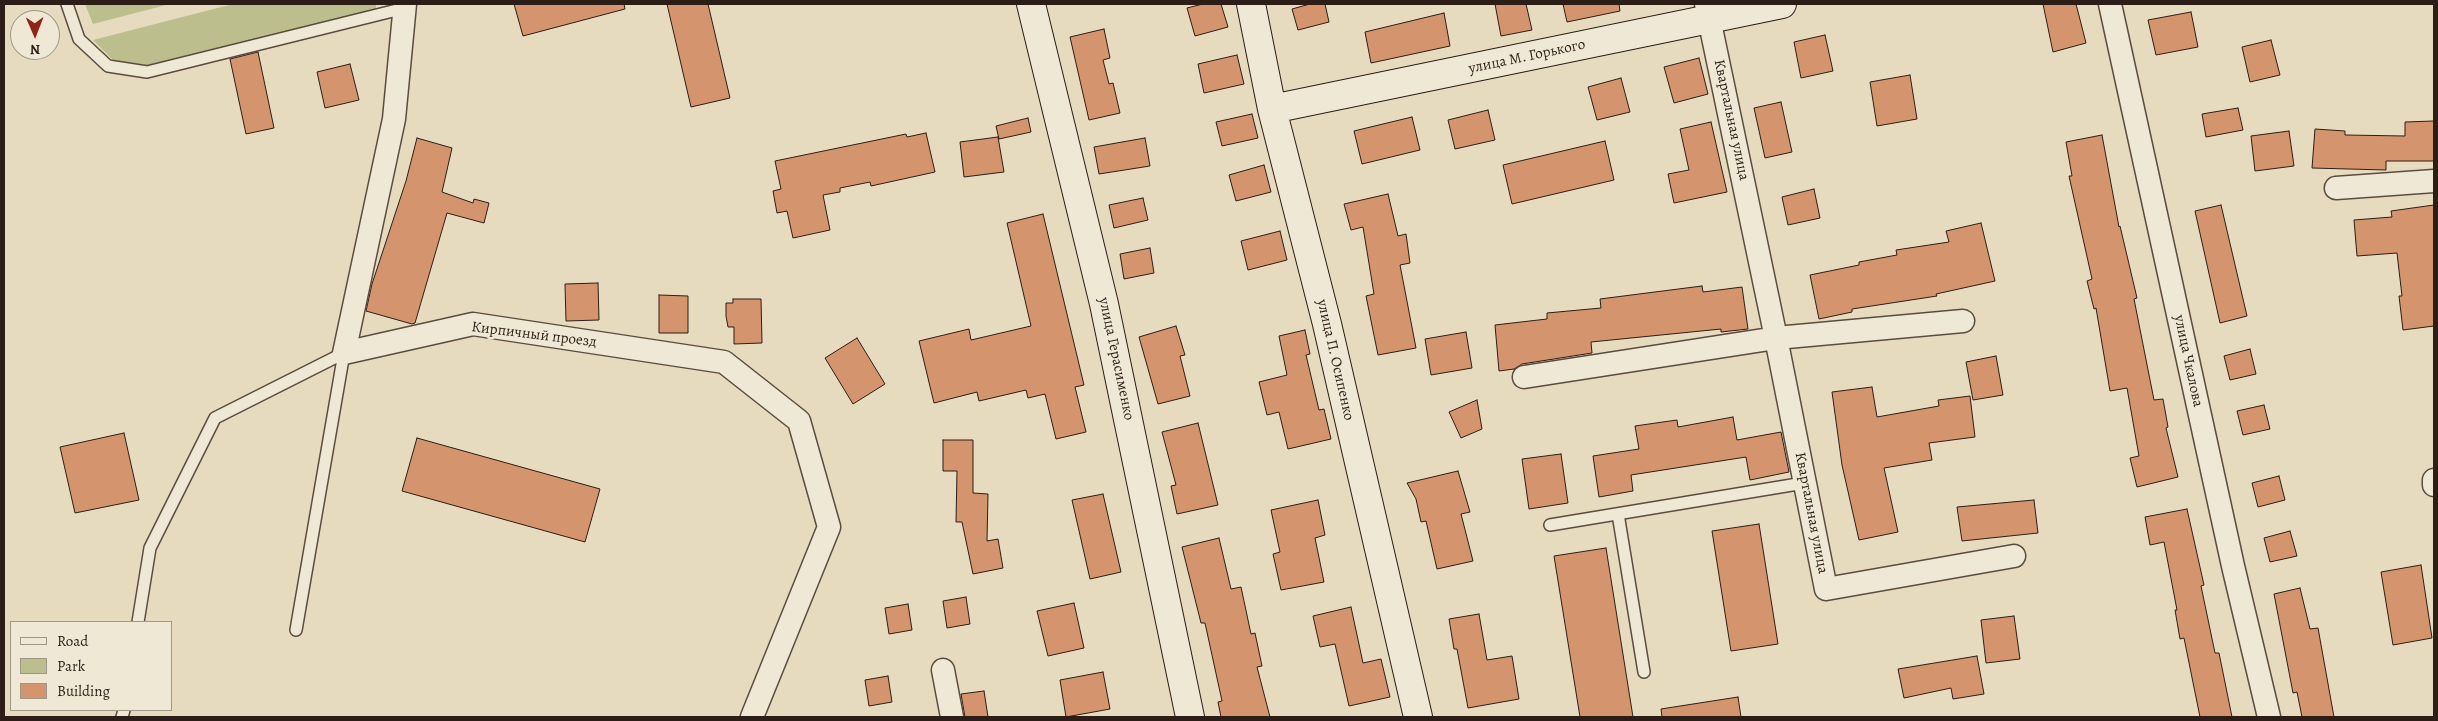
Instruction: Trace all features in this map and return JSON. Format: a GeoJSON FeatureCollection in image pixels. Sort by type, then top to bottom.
{"type":"FeatureCollection","features":[{"type":"Feature","properties":{"kind":"main road","name":"улица Герасименко"},"geometry":{"type":"LineString","coordinates":[[1031,4],[1104,304],[1190,717]]}},
{"type":"Feature","properties":{"kind":"main road","name":"улица П. Осипенко"},"geometry":{"type":"LineString","coordinates":[[1251,4],[1272,110],[1327,324],[1418,717]]}},
{"type":"Feature","properties":{"kind":"main road","name":"улица М. Горького"},"geometry":{"type":"LineString","coordinates":[[1272,110],[1708,11],[1782,4]]}},
{"type":"Feature","properties":{"kind":"street","name":"улица Чкалова"},"geometry":{"type":"LineString","coordinates":[[2110,4],[2233,566],[2269,717]]}},
{"type":"Feature","properties":{"kind":"street"},"geometry":{"type":"LineString","coordinates":[[344,354],[394,120],[405,6]]}},
{"type":"Feature","properties":{"kind":"street","name":"Квартальная улица"},"geometry":{"type":"LineString","coordinates":[[1708,11],[1826,589],[2014,556]]}},
{"type":"Feature","properties":{"kind":"street"},"geometry":{"type":"LineString","coordinates":[[2336,188],[2434,181]]}},
{"type":"Feature","properties":{"kind":"street"},"geometry":{"type":"LineString","coordinates":[[1524,377],[1776,338],[1963,321]]}},
{"type":"Feature","properties":{"kind":"street","name":"Кирпичный проезд"},"geometry":{"type":"LineString","coordinates":[[344,354],[473,324],[724,362],[799,421],[830,527],[752,717]]}},
{"type":"Feature","properties":{"kind":"street"},"geometry":{"type":"LineString","coordinates":[[2434,480],[2434,485]]}},
{"type":"Feature","properties":{"kind":"street"},"geometry":{"type":"LineString","coordinates":[[943,670],[952,717]]}},
{"type":"Feature","properties":{"kind":"lane"},"geometry":{"type":"LineString","coordinates":[[67,4],[79,39],[108,66],[147,72],[405,6]]}},
{"type":"Feature","properties":{"kind":"lane"},"geometry":{"type":"LineString","coordinates":[[138,621],[150,548],[216,418],[344,354]]}},
{"type":"Feature","properties":{"kind":"lane"},"geometry":{"type":"LineString","coordinates":[[296,630],[344,354]]}},
{"type":"Feature","properties":{"kind":"lane"},"geometry":{"type":"LineString","coordinates":[[1550,525],[1804,483]]}},
{"type":"Feature","properties":{"kind":"lane"},"geometry":{"type":"LineString","coordinates":[[1618,514],[1644,672]]}},
{"type":"Feature","properties":{"kind":"green space"},"geometry":{"type":"Polygon","coordinates":[[[85,4],[170,4],[93,24],[85,4]]]}},
{"type":"Feature","properties":{"kind":"green space"},"geometry":{"type":"Polygon","coordinates":[[[233,4],[376,4],[376,11],[149,68],[116,63],[93,40],[233,4]]]}},
{"type":"Feature","properties":{"kind":"building"},"geometry":{"type":"Polygon","coordinates":[[[514,4],[624,4],[625,9],[523,36],[514,4]]]}},
{"type":"Feature","properties":{"kind":"building"},"geometry":{"type":"Polygon","coordinates":[[[667,4],[708,4],[730,98],[691,107],[667,4]]]}},
{"type":"Feature","properties":{"kind":"building"},"geometry":{"type":"Polygon","coordinates":[[[1203,4],[1221,4],[1228,27],[1195,36],[1187,8],[1203,4]]]}},
{"type":"Feature","properties":{"kind":"building"},"geometry":{"type":"Polygon","coordinates":[[[1310,4],[1325,4],[1329,22],[1298,30],[1292,9],[1310,4]]]}},
{"type":"Feature","properties":{"kind":"building"},"geometry":{"type":"Polygon","coordinates":[[[1495,4],[1526,4],[1532,30],[1501,36],[1495,4]]]}},
{"type":"Feature","properties":{"kind":"building"},"geometry":{"type":"Polygon","coordinates":[[[1563,4],[1619,4],[1620,11],[1567,22],[1563,4]]]}},
{"type":"Feature","properties":{"kind":"building"},"geometry":{"type":"Polygon","coordinates":[[[2043,4],[2076,4],[2086,43],[2053,52],[2043,4]]]}},
{"type":"Feature","properties":{"kind":"building"},"geometry":{"type":"Polygon","coordinates":[[[2191,12],[2198,47],[2156,55],[2148,20],[2191,12]]]}},
{"type":"Feature","properties":{"kind":"building"},"geometry":{"type":"Polygon","coordinates":[[[1444,13],[1450,46],[1371,63],[1365,32],[1444,13]]]}},
{"type":"Feature","properties":{"kind":"building"},"geometry":{"type":"Polygon","coordinates":[[[1104,29],[1110,58],[1103,60],[1109,84],[1113,83],[1120,113],[1089,120],[1070,37],[1104,29]]]}},
{"type":"Feature","properties":{"kind":"building"},"geometry":{"type":"Polygon","coordinates":[[[1825,35],[1833,71],[1801,78],[1794,42],[1825,35]]]}},
{"type":"Feature","properties":{"kind":"building"},"geometry":{"type":"Polygon","coordinates":[[[2271,40],[2280,75],[2250,82],[2242,47],[2271,40]]]}},
{"type":"Feature","properties":{"kind":"building"},"geometry":{"type":"Polygon","coordinates":[[[258,52],[274,128],[246,134],[230,59],[258,52]]]}},
{"type":"Feature","properties":{"kind":"building"},"geometry":{"type":"Polygon","coordinates":[[[1237,55],[1244,84],[1204,93],[1198,64],[1237,55]]]}},
{"type":"Feature","properties":{"kind":"building"},"geometry":{"type":"Polygon","coordinates":[[[1699,58],[1708,94],[1674,103],[1664,67],[1699,58]]]}},
{"type":"Feature","properties":{"kind":"building"},"geometry":{"type":"Polygon","coordinates":[[[350,64],[359,100],[325,108],[317,72],[350,64]]]}},
{"type":"Feature","properties":{"kind":"building"},"geometry":{"type":"Polygon","coordinates":[[[1910,75],[1917,119],[1877,126],[1870,82],[1910,75]]]}},
{"type":"Feature","properties":{"kind":"building"},"geometry":{"type":"Polygon","coordinates":[[[1621,78],[1630,112],[1597,120],[1588,87],[1621,78]]]}},
{"type":"Feature","properties":{"kind":"building"},"geometry":{"type":"Polygon","coordinates":[[[1781,102],[1792,152],[1765,158],[1754,108],[1781,102]]]}},
{"type":"Feature","properties":{"kind":"building"},"geometry":{"type":"Polygon","coordinates":[[[2238,108],[2243,130],[2206,137],[2202,114],[2238,108]]]}},
{"type":"Feature","properties":{"kind":"building"},"geometry":{"type":"Polygon","coordinates":[[[1488,110],[1495,140],[1455,149],[1448,120],[1488,110]]]}},
{"type":"Feature","properties":{"kind":"building"},"geometry":{"type":"Polygon","coordinates":[[[1252,114],[1258,138],[1222,146],[1216,122],[1252,114]]]}},
{"type":"Feature","properties":{"kind":"building"},"geometry":{"type":"Polygon","coordinates":[[[1412,117],[1420,150],[1362,164],[1354,131],[1412,117]]]}},
{"type":"Feature","properties":{"kind":"building"},"geometry":{"type":"Polygon","coordinates":[[[1028,118],[1031,132],[999,139],[996,126],[1028,118]]]}},
{"type":"Feature","properties":{"kind":"building"},"geometry":{"type":"Polygon","coordinates":[[[2434,121],[2434,161],[2386,161],[2386,170],[2312,168],[2315,129],[2345,131],[2345,135],[2405,136],[2405,122],[2434,121]]]}},
{"type":"Feature","properties":{"kind":"building"},"geometry":{"type":"Polygon","coordinates":[[[1711,122],[1727,192],[1674,203],[1668,174],[1689,170],[1680,129],[1711,122]]]}},
{"type":"Feature","properties":{"kind":"building"},"geometry":{"type":"Polygon","coordinates":[[[2289,131],[2294,166],[2255,171],[2251,136],[2289,131]]]}},
{"type":"Feature","properties":{"kind":"building"},"geometry":{"type":"Polygon","coordinates":[[[926,133],[935,172],[871,186],[870,182],[840,188],[840,192],[823,195],[830,230],[793,238],[787,211],[777,213],[773,191],[781,189],[775,161],[906,134],[907,137],[926,133]]]}},
{"type":"Feature","properties":{"kind":"building"},"geometry":{"type":"Polygon","coordinates":[[[2102,135],[2119,227],[2137,298],[2134,299],[2154,400],[2163,399],[2168,427],[2166,428],[2178,477],[2137,487],[2130,458],[2139,456],[2127,388],[2110,391],[2096,308],[2094,309],[2087,281],[2092,279],[2069,176],[2072,176],[2066,142],[2102,135]]]}},
{"type":"Feature","properties":{"kind":"building"},"geometry":{"type":"Polygon","coordinates":[[[998,137],[1004,172],[964,177],[960,142],[998,137]]]}},
{"type":"Feature","properties":{"kind":"building"},"geometry":{"type":"Polygon","coordinates":[[[417,138],[452,148],[442,192],[473,203],[474,199],[489,203],[484,223],[447,213],[415,323],[412,324],[366,311],[372,284],[406,181],[417,138]]]}},
{"type":"Feature","properties":{"kind":"building"},"geometry":{"type":"Polygon","coordinates":[[[1145,138],[1150,166],[1099,174],[1094,147],[1145,138]]]}},
{"type":"Feature","properties":{"kind":"building"},"geometry":{"type":"Polygon","coordinates":[[[1605,141],[1614,180],[1512,204],[1503,165],[1605,141]]]}},
{"type":"Feature","properties":{"kind":"building"},"geometry":{"type":"Polygon","coordinates":[[[1264,165],[1271,192],[1236,201],[1229,175],[1264,165]]]}},
{"type":"Feature","properties":{"kind":"building"},"geometry":{"type":"Polygon","coordinates":[[[1814,189],[1820,218],[1788,225],[1782,197],[1814,189]]]}},
{"type":"Feature","properties":{"kind":"building"},"geometry":{"type":"Polygon","coordinates":[[[1388,194],[1398,236],[1406,234],[1410,263],[1400,265],[1416,348],[1378,355],[1366,296],[1374,294],[1363,227],[1351,230],[1344,204],[1388,194]]]}},
{"type":"Feature","properties":{"kind":"building"},"geometry":{"type":"Polygon","coordinates":[[[1143,198],[1148,220],[1114,228],[1109,205],[1143,198]]]}},
{"type":"Feature","properties":{"kind":"building"},"geometry":{"type":"Polygon","coordinates":[[[2221,205],[2247,316],[2220,323],[2195,211],[2221,205]]]}},
{"type":"Feature","properties":{"kind":"building"},"geometry":{"type":"Polygon","coordinates":[[[2434,205],[2434,326],[2403,330],[2399,296],[2402,296],[2397,253],[2357,256],[2354,220],[2392,217],[2391,211],[2434,205]]]}},
{"type":"Feature","properties":{"kind":"building"},"geometry":{"type":"Polygon","coordinates":[[[1043,214],[1084,385],[1075,387],[1086,432],[1056,439],[1045,394],[1028,398],[1026,390],[979,401],[977,392],[934,403],[919,341],[969,329],[971,340],[1031,326],[1007,223],[1043,214]]]}},
{"type":"Feature","properties":{"kind":"building"},"geometry":{"type":"Polygon","coordinates":[[[1981,223],[1995,281],[1936,294],[1937,296],[1852,309],[1852,312],[1819,319],[1810,275],[1859,265],[1859,262],[1897,255],[1896,250],[1949,242],[1946,231],[1981,223]]]}},
{"type":"Feature","properties":{"kind":"building"},"geometry":{"type":"Polygon","coordinates":[[[1280,231],[1287,260],[1248,270],[1241,241],[1280,231]]]}},
{"type":"Feature","properties":{"kind":"building"},"geometry":{"type":"Polygon","coordinates":[[[1150,248],[1154,273],[1124,279],[1120,254],[1150,248]]]}},
{"type":"Feature","properties":{"kind":"building"},"geometry":{"type":"Polygon","coordinates":[[[598,283],[599,320],[566,321],[565,284],[598,283]]]}},
{"type":"Feature","properties":{"kind":"building"},"geometry":{"type":"Polygon","coordinates":[[[1702,286],[1703,292],[1742,287],[1748,329],[1721,332],[1721,329],[1591,342],[1592,353],[1522,364],[1514,369],[1499,371],[1495,325],[1547,319],[1547,313],[1601,308],[1600,299],[1702,286]]]}},
{"type":"Feature","properties":{"kind":"building"},"geometry":{"type":"Polygon","coordinates":[[[659,295],[688,296],[688,333],[659,333],[659,295]]]}},
{"type":"Feature","properties":{"kind":"building"},"geometry":{"type":"Polygon","coordinates":[[[733,299],[761,299],[762,343],[734,344],[734,327],[728,327],[726,316],[726,303],[733,303],[733,299]]]}},
{"type":"Feature","properties":{"kind":"building"},"geometry":{"type":"Polygon","coordinates":[[[1176,326],[1185,355],[1180,356],[1190,396],[1158,404],[1139,337],[1176,326]]]}},
{"type":"Feature","properties":{"kind":"building"},"geometry":{"type":"Polygon","coordinates":[[[1305,330],[1310,354],[1306,355],[1319,410],[1324,409],[1331,439],[1288,449],[1279,412],[1267,415],[1259,382],[1287,375],[1279,336],[1305,330]]]}},
{"type":"Feature","properties":{"kind":"building"},"geometry":{"type":"Polygon","coordinates":[[[1466,332],[1472,368],[1431,375],[1425,339],[1466,332]]]}},
{"type":"Feature","properties":{"kind":"building"},"geometry":{"type":"Polygon","coordinates":[[[857,338],[885,384],[853,404],[825,358],[857,338]]]}},
{"type":"Feature","properties":{"kind":"building"},"geometry":{"type":"Polygon","coordinates":[[[2250,349],[2256,374],[2230,380],[2224,356],[2250,349]]]}},
{"type":"Feature","properties":{"kind":"building"},"geometry":{"type":"Polygon","coordinates":[[[1996,356],[2003,395],[1973,400],[1966,362],[1996,356]]]}},
{"type":"Feature","properties":{"kind":"building"},"geometry":{"type":"Polygon","coordinates":[[[1872,387],[1877,417],[1939,406],[1938,400],[1970,396],[1975,437],[1929,443],[1932,460],[1884,468],[1898,532],[1859,540],[1842,465],[1832,392],[1872,387]]]}},
{"type":"Feature","properties":{"kind":"building"},"geometry":{"type":"Polygon","coordinates":[[[1477,400],[1482,429],[1461,438],[1449,412],[1477,400]]]}},
{"type":"Feature","properties":{"kind":"building"},"geometry":{"type":"Polygon","coordinates":[[[2264,405],[2270,429],[2243,435],[2237,411],[2264,405]]]}},
{"type":"Feature","properties":{"kind":"building"},"geometry":{"type":"Polygon","coordinates":[[[1733,417],[1737,440],[1781,432],[1789,472],[1750,480],[1746,457],[1631,475],[1633,491],[1599,497],[1593,456],[1639,449],[1635,426],[1677,420],[1678,427],[1733,417]]]}},
{"type":"Feature","properties":{"kind":"building"},"geometry":{"type":"Polygon","coordinates":[[[1198,423],[1218,505],[1177,514],[1171,486],[1176,485],[1162,432],[1198,423]]]}},
{"type":"Feature","properties":{"kind":"building"},"geometry":{"type":"Polygon","coordinates":[[[124,433],[139,500],[75,513],[60,447],[124,433]]]}},
{"type":"Feature","properties":{"kind":"building"},"geometry":{"type":"Polygon","coordinates":[[[417,438],[600,489],[585,542],[402,491],[417,438]]]}},
{"type":"Feature","properties":{"kind":"building"},"geometry":{"type":"Polygon","coordinates":[[[943,440],[973,440],[973,493],[988,494],[987,541],[998,539],[1003,568],[973,574],[962,522],[956,522],[957,471],[943,471],[943,440]]]}},
{"type":"Feature","properties":{"kind":"building"},"geometry":{"type":"Polygon","coordinates":[[[1561,454],[1568,503],[1529,509],[1522,459],[1561,454]]]}},
{"type":"Feature","properties":{"kind":"building"},"geometry":{"type":"Polygon","coordinates":[[[1458,471],[1470,512],[1461,514],[1473,561],[1437,569],[1426,521],[1421,522],[1416,499],[1407,483],[1458,471]]]}},
{"type":"Feature","properties":{"kind":"building"},"geometry":{"type":"Polygon","coordinates":[[[2279,476],[2285,500],[2258,507],[2252,483],[2279,476]]]}},
{"type":"Feature","properties":{"kind":"building"},"geometry":{"type":"Polygon","coordinates":[[[1103,494],[1121,572],[1090,579],[1072,500],[1103,494]]]}},
{"type":"Feature","properties":{"kind":"building"},"geometry":{"type":"Polygon","coordinates":[[[1318,500],[1325,535],[1315,538],[1324,582],[1281,590],[1273,554],[1280,552],[1271,510],[1318,500]]]}},
{"type":"Feature","properties":{"kind":"building"},"geometry":{"type":"Polygon","coordinates":[[[2034,500],[2038,533],[1962,541],[1957,507],[2034,500]]]}},
{"type":"Feature","properties":{"kind":"building"},"geometry":{"type":"Polygon","coordinates":[[[2187,509],[2204,585],[2201,586],[2215,653],[2219,653],[2232,717],[2200,717],[2184,638],[2180,639],[2175,610],[2177,610],[2164,542],[2150,545],[2145,517],[2187,509]]]}},
{"type":"Feature","properties":{"kind":"building"},"geometry":{"type":"Polygon","coordinates":[[[1759,524],[1778,644],[1731,651],[1712,531],[1759,524]]]}},
{"type":"Feature","properties":{"kind":"building"},"geometry":{"type":"Polygon","coordinates":[[[2290,531],[2297,556],[2270,562],[2264,538],[2290,531]]]}},
{"type":"Feature","properties":{"kind":"building"},"geometry":{"type":"Polygon","coordinates":[[[1219,538],[1231,589],[1241,587],[1251,634],[1255,633],[1262,666],[1257,667],[1270,717],[1221,717],[1218,702],[1222,701],[1205,623],[1201,623],[1182,547],[1219,538]]]}},
{"type":"Feature","properties":{"kind":"building"},"geometry":{"type":"Polygon","coordinates":[[[1606,548],[1633,717],[1580,717],[1554,556],[1606,548]]]}},
{"type":"Feature","properties":{"kind":"building"},"geometry":{"type":"Polygon","coordinates":[[[2421,565],[2432,638],[2393,645],[2381,572],[2421,565]]]}},
{"type":"Feature","properties":{"kind":"building"},"geometry":{"type":"Polygon","coordinates":[[[2300,588],[2310,629],[2318,628],[2334,717],[2302,717],[2297,692],[2293,693],[2274,594],[2300,588]]]}},
{"type":"Feature","properties":{"kind":"building"},"geometry":{"type":"Polygon","coordinates":[[[966,597],[970,624],[947,628],[943,601],[966,597]]]}},
{"type":"Feature","properties":{"kind":"building"},"geometry":{"type":"Polygon","coordinates":[[[1074,603],[1084,648],[1048,656],[1037,611],[1074,603]]]}},
{"type":"Feature","properties":{"kind":"building"},"geometry":{"type":"Polygon","coordinates":[[[908,604],[912,630],[889,634],[885,608],[908,604]]]}},
{"type":"Feature","properties":{"kind":"building"},"geometry":{"type":"Polygon","coordinates":[[[1351,607],[1363,663],[1381,659],[1390,697],[1349,706],[1335,644],[1320,647],[1313,616],[1351,607]]]}},
{"type":"Feature","properties":{"kind":"building"},"geometry":{"type":"Polygon","coordinates":[[[1479,614],[1487,660],[1512,656],[1519,699],[1468,708],[1457,649],[1454,649],[1449,619],[1479,614]]]}},
{"type":"Feature","properties":{"kind":"building"},"geometry":{"type":"Polygon","coordinates":[[[2014,616],[2020,659],[1986,663],[1981,620],[2014,616]]]}},
{"type":"Feature","properties":{"kind":"building"},"geometry":{"type":"Polygon","coordinates":[[[1977,656],[1984,694],[1953,699],[1951,688],[1904,698],[1898,669],[1977,656]]]}},
{"type":"Feature","properties":{"kind":"building"},"geometry":{"type":"Polygon","coordinates":[[[1103,672],[1110,709],[1066,717],[1060,680],[1103,672]]]}},
{"type":"Feature","properties":{"kind":"building"},"geometry":{"type":"Polygon","coordinates":[[[888,676],[892,702],[869,706],[865,680],[888,676]]]}},
{"type":"Feature","properties":{"kind":"building"},"geometry":{"type":"Polygon","coordinates":[[[984,691],[988,717],[965,717],[961,694],[984,691]]]}},
{"type":"Feature","properties":{"kind":"building"},"geometry":{"type":"Polygon","coordinates":[[[1738,697],[1741,717],[1662,717],[1661,709],[1738,697]]]}}]}
